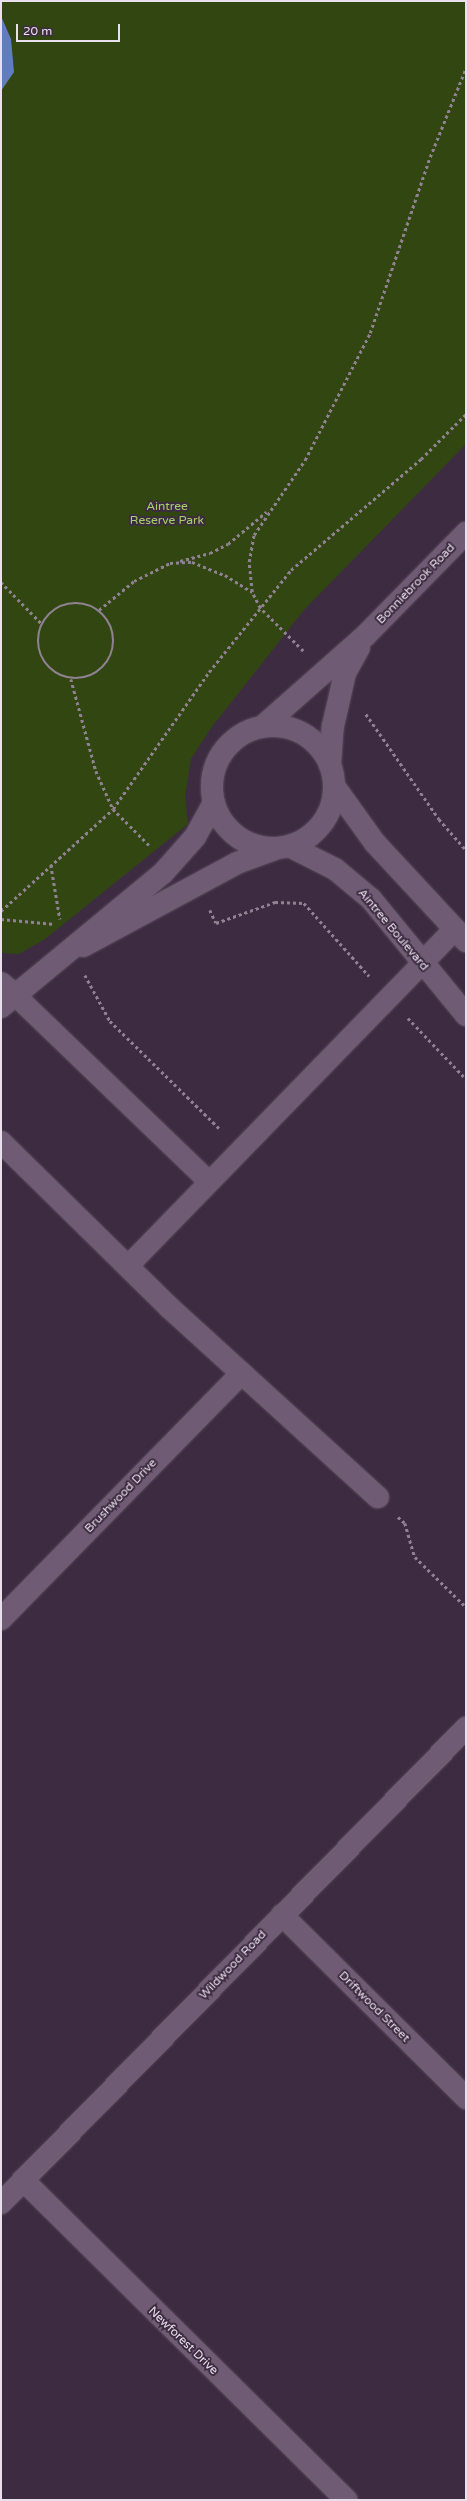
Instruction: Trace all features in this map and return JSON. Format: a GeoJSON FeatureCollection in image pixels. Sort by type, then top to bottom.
{"type":"FeatureCollection","features":[{"type":"Feature","properties":{"kind":"street","name":"Bonniebrook Road"},"geometry":{"type":"LineString","coordinates":[[262,727],[366,635],[466,533]]}},
{"type":"Feature","properties":{"kind":"street","name":"Bonniebrook Road"},"geometry":{"type":"LineString","coordinates":[[330,765],[333,726],[345,673],[366,635]]}},
{"type":"Feature","properties":{"kind":"street"},"geometry":{"type":"LineString","coordinates":[[50,964],[237,863],[285,847],[306,839],[320,826],[331,808],[334,786],[330,765],[320,747],[303,734],[283,727],[262,727],[242,735],[226,749],[216,765],[212,784],[214,803],[222,820],[235,835],[251,845],[285,847]]}},
{"type":"Feature","properties":{"kind":"street"},"geometry":{"type":"LineString","coordinates":[[334,786],[375,843],[461,935],[422,963]]}},
{"type":"Feature","properties":{"kind":"street"},"geometry":{"type":"LineString","coordinates":[[6,995],[50,964],[172,863],[195,838],[214,803]]}},
{"type":"Feature","properties":{"kind":"street","name":"Aintree Boulevard"},"geometry":{"type":"LineString","coordinates":[[285,847],[308,853],[355,885],[466,1016]]}},
{"type":"Feature","properties":{"kind":"street"},"geometry":{"type":"LineString","coordinates":[[1,1142],[127,1266],[378,1497]]}},
{"type":"Feature","properties":{"kind":"street","name":"Brushwood Drive"},"geometry":{"type":"LineString","coordinates":[[1,1618],[242,1373]]}},
{"type":"Feature","properties":{"kind":"street","name":"Wildwood Road"},"geometry":{"type":"LineString","coordinates":[[1,2203],[466,1728]]}},
{"type":"Feature","properties":{"kind":"street","name":"Driftwood Street"},"geometry":{"type":"LineString","coordinates":[[282,1915],[466,2098]]}},
{"type":"Feature","properties":{"kind":"street","name":"Newforest Drive"},"geometry":{"type":"LineString","coordinates":[[23,2180],[346,2500]]}},
{"type":"Feature","properties":{"kind":"lane"},"geometry":{"type":"LineString","coordinates":[[127,1266],[208,1181],[422,963]]}},
{"type":"Feature","properties":{"kind":"lane"},"geometry":{"type":"LineString","coordinates":[[6,995],[208,1181]]}},
{"type":"Feature","properties":{"kind":"path"},"geometry":{"type":"LineString","coordinates":[[324,672],[260,608],[252,592],[249,562],[254,535],[269,510],[306,460],[370,333],[430,157],[466,68]]}},
{"type":"Feature","properties":{"kind":"path"},"geometry":{"type":"LineString","coordinates":[[1,911],[113,809],[209,672],[291,570],[422,458],[466,414]]}},
{"type":"Feature","properties":{"kind":"path"},"geometry":{"type":"LineString","coordinates":[[99,610],[134,581],[170,563],[210,553],[269,510]]}},
{"type":"Feature","properties":{"kind":"path"},"geometry":{"type":"LineString","coordinates":[[170,563],[192,562],[225,575],[252,592]]}},
{"type":"Feature","properties":{"kind":"path"},"geometry":{"type":"LineString","coordinates":[[1,582],[42,624]]}},
{"type":"Feature","properties":{"kind":"path"},"geometry":{"type":"LineString","coordinates":[[64,604],[88,604],[99,610],[113,629],[112,653],[97,673],[71,679],[48,667],[40,656],[37,643],[42,624],[53,609],[64,604]]}},
{"type":"Feature","properties":{"kind":"path"},"geometry":{"type":"LineString","coordinates":[[71,679],[96,771],[113,809],[172,863]]}},
{"type":"Feature","properties":{"kind":"path"},"geometry":{"type":"LineString","coordinates":[[341,689],[372,720],[440,819],[466,850]]}},
{"type":"Feature","properties":{"kind":"path"},"geometry":{"type":"LineString","coordinates":[[1,919],[61,925],[51,864]]}},
{"type":"Feature","properties":{"kind":"path"},"geometry":{"type":"LineString","coordinates":[[196,886],[216,923],[275,902],[304,903],[389,998],[466,1080]]}},
{"type":"Feature","properties":{"kind":"path"},"geometry":{"type":"LineString","coordinates":[[73,951],[110,1021],[218,1129],[223,1124]]}},
{"type":"Feature","properties":{"kind":"path"},"geometry":{"type":"LineString","coordinates":[[364,982],[369,976]]}},
{"type":"Feature","properties":{"kind":"path"},"geometry":{"type":"LineString","coordinates":[[378,1497],[404,1523],[415,1557],[466,1607]]}},
{"type":"Feature","properties":{"kind":"green space","name":"Aintree Reserve Park"},"geometry":{"type":"Polygon","coordinates":[[[1,1],[466,1],[466,444],[304,610],[211,728],[191,759],[185,797],[188,824],[45,939],[19,954],[1,953],[1,1]]]}},
{"type":"Feature","properties":{"kind":"water"},"geometry":{"type":"Polygon","coordinates":[[[1,16],[11,39],[14,72],[1,91],[1,16]]]}}]}
